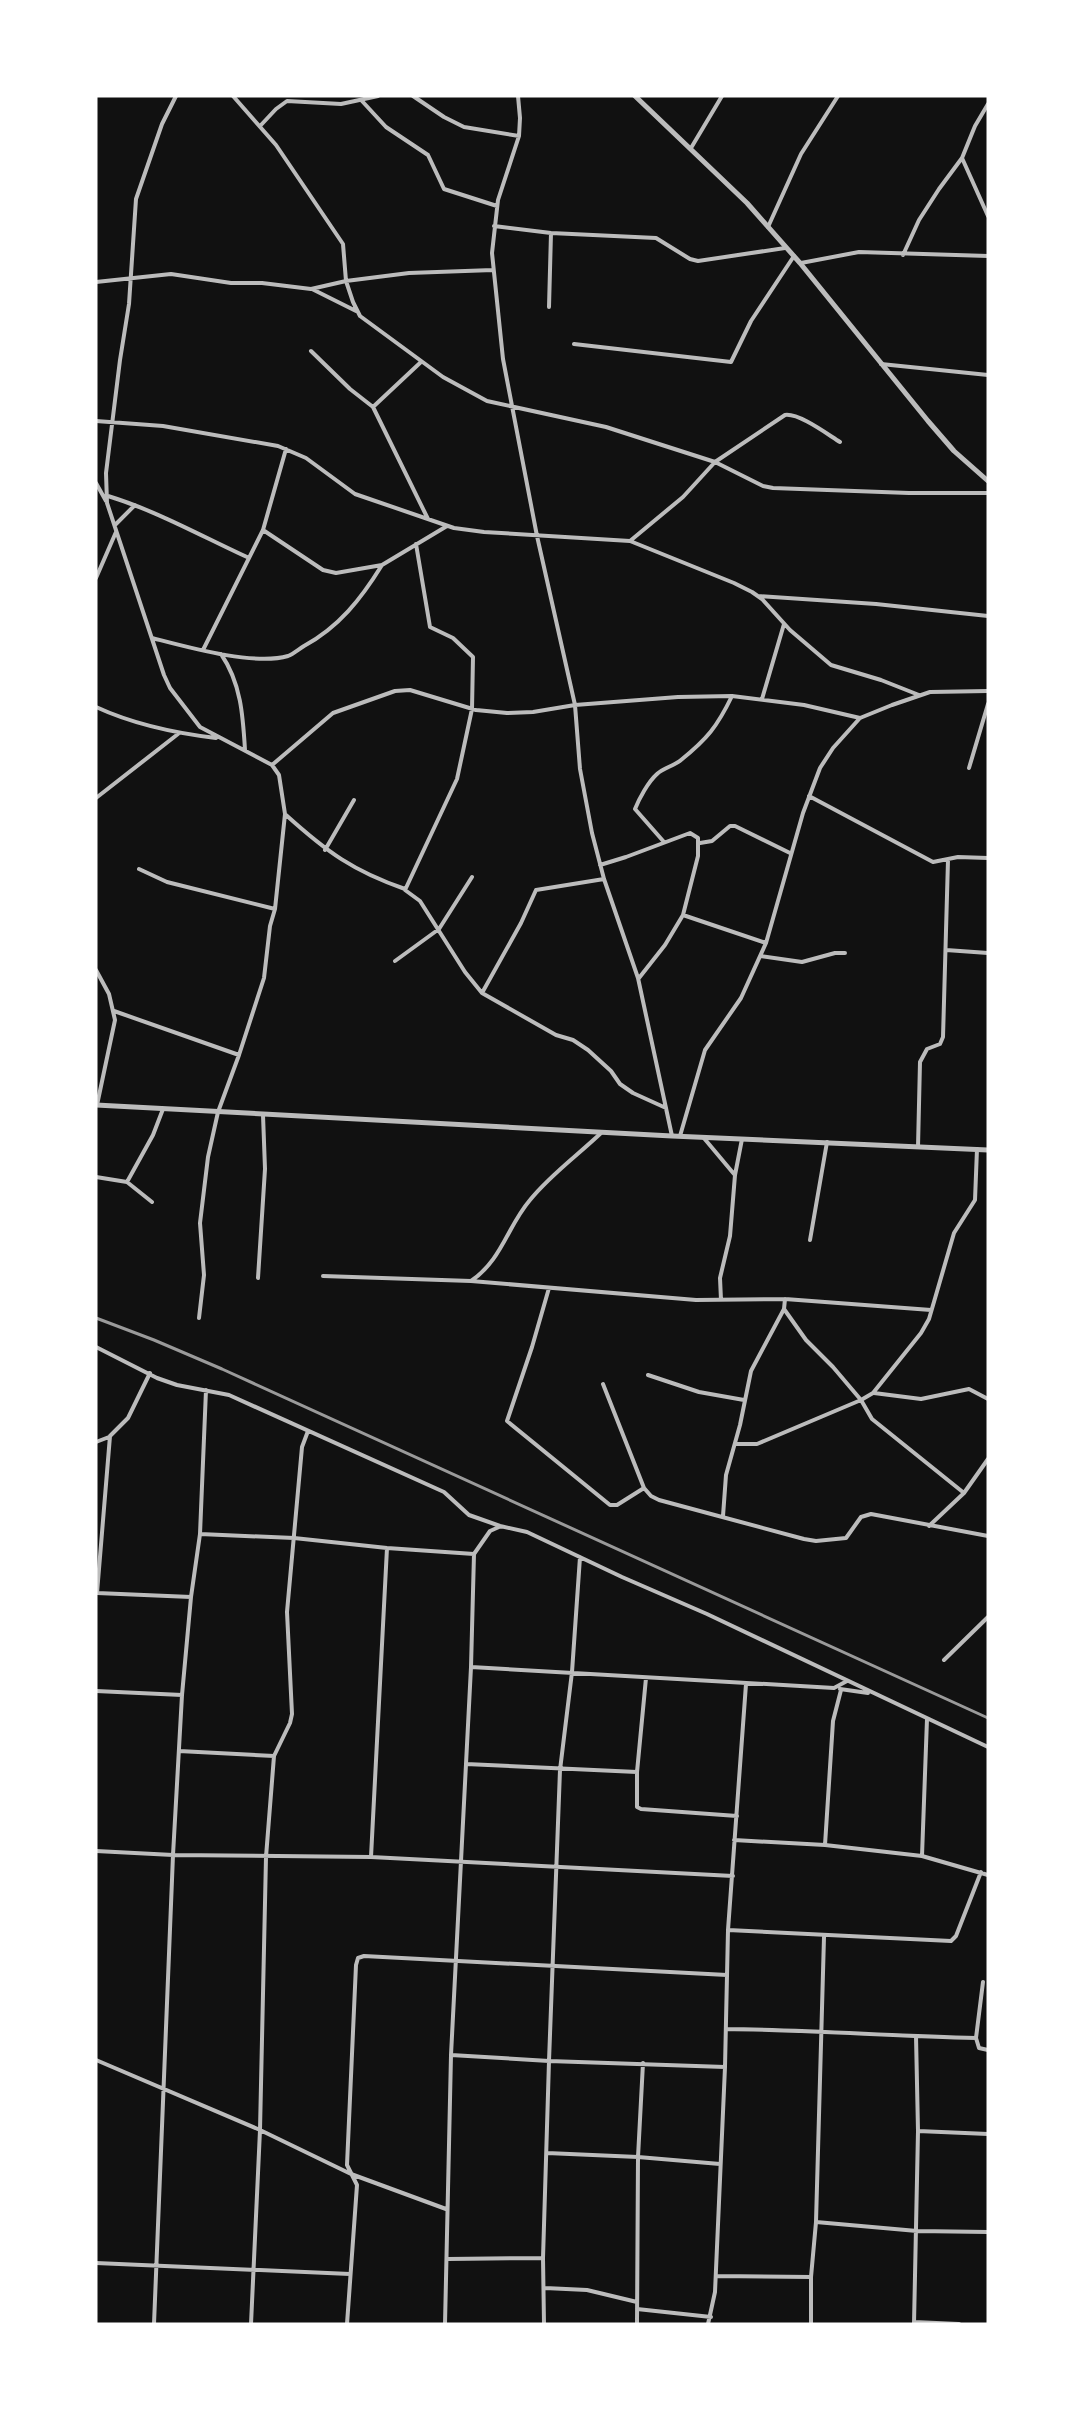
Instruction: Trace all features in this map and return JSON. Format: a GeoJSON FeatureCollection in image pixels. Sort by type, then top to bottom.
{"type":"FeatureCollection","features":[{"type":"Feature","properties":{"kind":"street"},"geometry":{"type":"LineString","coordinates":[[107,503],[106,472],[111,423],[129,304],[133,231],[140,184],[162,124],[176,96]]}},
{"type":"Feature","properties":{"kind":"street"},"geometry":{"type":"LineString","coordinates":[[233,96],[276,144],[343,244],[346,281],[357,312]]}},
{"type":"Feature","properties":{"kind":"street"},"geometry":{"type":"LineString","coordinates":[[261,125],[287,101],[341,104],[378,96]]}},
{"type":"Feature","properties":{"kind":"street"},"geometry":{"type":"LineString","coordinates":[[413,96],[444,117],[464,127],[519,136]]}},
{"type":"Feature","properties":{"kind":"street"},"geometry":{"type":"LineString","coordinates":[[518,96],[519,136],[497,206],[494,226],[493,270],[503,359],[537,536],[575,705],[580,769],[600,865],[638,978],[672,1136]]}},
{"type":"Feature","properties":{"kind":"street"},"geometry":{"type":"LineString","coordinates":[[635,96],[691,148],[768,227],[954,451],[988,481]]}},
{"type":"Feature","properties":{"kind":"street"},"geometry":{"type":"LineString","coordinates":[[691,148],[722,96]]}},
{"type":"Feature","properties":{"kind":"street"},"geometry":{"type":"LineString","coordinates":[[768,227],[801,154],[838,96]]}},
{"type":"Feature","properties":{"kind":"street"},"geometry":{"type":"LineString","coordinates":[[362,101],[386,127],[428,155],[444,189],[497,206]]}},
{"type":"Feature","properties":{"kind":"street"},"geometry":{"type":"LineString","coordinates":[[903,255],[919,220],[962,158],[975,126],[988,104]]}},
{"type":"Feature","properties":{"kind":"street"},"geometry":{"type":"LineString","coordinates":[[962,158],[988,216]]}},
{"type":"Feature","properties":{"kind":"street"},"geometry":{"type":"LineString","coordinates":[[494,226],[551,233],[657,238],[690,259],[698,261],[786,247]]}},
{"type":"Feature","properties":{"kind":"street"},"geometry":{"type":"LineString","coordinates":[[549,306],[551,233]]}},
{"type":"Feature","properties":{"kind":"street"},"geometry":{"type":"LineString","coordinates":[[800,263],[859,252],[988,256]]}},
{"type":"Feature","properties":{"kind":"street"},"geometry":{"type":"LineString","coordinates":[[574,344],[732,362],[751,321],[794,256]]}},
{"type":"Feature","properties":{"kind":"street"},"geometry":{"type":"LineString","coordinates":[[311,289],[346,281],[420,272],[493,270]]}},
{"type":"Feature","properties":{"kind":"street"},"geometry":{"type":"LineString","coordinates":[[96,282],[171,274],[231,283],[262,283],[311,289],[357,312],[421,362],[487,401],[606,427],[715,462],[763,486],[909,493],[988,493]]}},
{"type":"Feature","properties":{"kind":"street"},"geometry":{"type":"LineString","coordinates":[[311,351],[373,407],[428,520]]}},
{"type":"Feature","properties":{"kind":"street"},"geometry":{"type":"LineString","coordinates":[[373,407],[421,362]]}},
{"type":"Feature","properties":{"kind":"street"},"geometry":{"type":"LineString","coordinates":[[880,364],[988,375]]}},
{"type":"Feature","properties":{"kind":"street"},"geometry":{"type":"LineString","coordinates":[[630,541],[683,497],[715,462],[785,415],[790,414],[799,418],[840,442]]}},
{"type":"Feature","properties":{"kind":"street"},"geometry":{"type":"LineString","coordinates":[[96,422],[164,426],[286,448],[306,458],[355,494],[448,526],[484,532],[630,541],[734,583],[757,596],[825,662],[919,695]]}},
{"type":"Feature","properties":{"kind":"street"},"geometry":{"type":"LineString","coordinates":[[202,650],[263,530],[286,448]]}},
{"type":"Feature","properties":{"kind":"street"},"geometry":{"type":"LineString","coordinates":[[96,483],[107,503],[151,638],[170,688],[200,727],[272,765],[279,775],[285,814],[275,909],[270,926],[264,978],[218,1112],[208,1157],[200,1223],[204,1275],[199,1318]]}},
{"type":"Feature","properties":{"kind":"street"},"geometry":{"type":"LineString","coordinates":[[108,496],[136,504],[249,558]]}},
{"type":"Feature","properties":{"kind":"street"},"geometry":{"type":"LineString","coordinates":[[114,525],[136,504]]}},
{"type":"Feature","properties":{"kind":"street"},"geometry":{"type":"LineString","coordinates":[[263,530],[323,570],[336,573],[382,565],[448,526]]}},
{"type":"Feature","properties":{"kind":"street"},"geometry":{"type":"LineString","coordinates":[[96,578],[116,531]]}},
{"type":"Feature","properties":{"kind":"street"},"geometry":{"type":"LineString","coordinates":[[405,890],[457,779],[472,709],[473,657],[453,638],[430,627],[416,544]]}},
{"type":"Feature","properties":{"kind":"street"},"geometry":{"type":"LineString","coordinates":[[151,638],[249,658],[288,656],[324,635],[338,623],[364,594],[382,565]]}},
{"type":"Feature","properties":{"kind":"street"},"geometry":{"type":"LineString","coordinates":[[757,596],[876,604],[988,616]]}},
{"type":"Feature","properties":{"kind":"street"},"geometry":{"type":"LineString","coordinates":[[762,699],[784,624]]}},
{"type":"Feature","properties":{"kind":"street"},"geometry":{"type":"LineString","coordinates":[[220,653],[231,669],[240,697],[245,751]]}},
{"type":"Feature","properties":{"kind":"street"},"geometry":{"type":"LineString","coordinates":[[272,765],[333,713],[395,691],[410,690],[472,709],[507,714],[575,705],[678,697],[732,696],[804,705],[860,718]]}},
{"type":"Feature","properties":{"kind":"street"},"geometry":{"type":"LineString","coordinates":[[680,1136],[705,1050],[741,998],[766,943],[790,854],[809,796],[820,768],[833,748],[860,718],[919,695],[930,692],[988,691]]}},
{"type":"Feature","properties":{"kind":"street"},"geometry":{"type":"LineString","coordinates":[[664,842],[635,809],[637,802],[657,774],[678,762],[720,723],[732,696]]}},
{"type":"Feature","properties":{"kind":"street"},"geometry":{"type":"LineString","coordinates":[[969,768],[988,704]]}},
{"type":"Feature","properties":{"kind":"street"},"geometry":{"type":"LineString","coordinates":[[96,707],[132,723],[178,734],[221,739]]}},
{"type":"Feature","properties":{"kind":"street"},"geometry":{"type":"LineString","coordinates":[[96,798],[178,734]]}},
{"type":"Feature","properties":{"kind":"street"},"geometry":{"type":"LineString","coordinates":[[809,796],[933,862],[958,857],[988,858]]}},
{"type":"Feature","properties":{"kind":"street"},"geometry":{"type":"LineString","coordinates":[[325,849],[354,800]]}},
{"type":"Feature","properties":{"kind":"street"},"geometry":{"type":"LineString","coordinates":[[285,814],[325,849],[364,873],[405,890],[420,901],[465,972],[482,993],[556,1035],[573,1040],[606,1066],[620,1084],[633,1093],[666,1108]]}},
{"type":"Feature","properties":{"kind":"street"},"geometry":{"type":"LineString","coordinates":[[700,843],[712,841],[730,826],[735,826],[790,854]]}},
{"type":"Feature","properties":{"kind":"street"},"geometry":{"type":"LineString","coordinates":[[600,865],[626,858],[690,833],[698,837],[700,843],[683,915],[665,945],[638,978]]}},
{"type":"Feature","properties":{"kind":"street"},"geometry":{"type":"LineString","coordinates":[[918,1147],[920,1062],[927,1048],[940,1044],[943,1037],[948,860]]}},
{"type":"Feature","properties":{"kind":"street"},"geometry":{"type":"LineString","coordinates":[[139,869],[167,882],[275,909]]}},
{"type":"Feature","properties":{"kind":"street"},"geometry":{"type":"LineString","coordinates":[[395,961],[438,929],[472,877]]}},
{"type":"Feature","properties":{"kind":"street"},"geometry":{"type":"LineString","coordinates":[[482,993],[521,923],[536,890],[604,879]]}},
{"type":"Feature","properties":{"kind":"street"},"geometry":{"type":"LineString","coordinates":[[683,915],[766,943]]}},
{"type":"Feature","properties":{"kind":"street"},"geometry":{"type":"LineString","coordinates":[[946,950],[988,953]]}},
{"type":"Feature","properties":{"kind":"street"},"geometry":{"type":"LineString","coordinates":[[760,956],[802,962],[835,953],[845,953]]}},
{"type":"Feature","properties":{"kind":"street"},"geometry":{"type":"LineString","coordinates":[[96,970],[110,993],[115,1020],[97,1105],[672,1136],[988,1150]]}},
{"type":"Feature","properties":{"kind":"street"},"geometry":{"type":"LineString","coordinates":[[113,1011],[239,1055]]}},
{"type":"Feature","properties":{"kind":"street"},"geometry":{"type":"LineString","coordinates":[[127,1182],[153,1135],[163,1109]]}},
{"type":"Feature","properties":{"kind":"street"},"geometry":{"type":"LineString","coordinates":[[258,1278],[265,1168],[263,1115]]}},
{"type":"Feature","properties":{"kind":"street"},"geometry":{"type":"LineString","coordinates":[[471,1281],[490,1266],[531,1197],[602,1132]]}},
{"type":"Feature","properties":{"kind":"street"},"geometry":{"type":"LineString","coordinates":[[703,1137],[735,1175]]}},
{"type":"Feature","properties":{"kind":"street"},"geometry":{"type":"LineString","coordinates":[[721,1300],[720,1278],[730,1236],[735,1175],[742,1139]]}},
{"type":"Feature","properties":{"kind":"street"},"geometry":{"type":"LineString","coordinates":[[810,1240],[827,1142]]}},
{"type":"Feature","properties":{"kind":"street"},"geometry":{"type":"LineString","coordinates":[[735,1444],[757,1444],[873,1393],[921,1333],[929,1319],[954,1233],[975,1200],[977,1149]]}},
{"type":"Feature","properties":{"kind":"street"},"geometry":{"type":"LineString","coordinates":[[96,1177],[127,1182],[152,1202]]}},
{"type":"Feature","properties":{"kind":"street"},"geometry":{"type":"LineString","coordinates":[[323,1276],[471,1281],[721,1300],[785,1299],[931,1310]]}},
{"type":"Feature","properties":{"kind":"street"},"geometry":{"type":"LineString","coordinates":[[549,1288],[507,1421],[610,1505],[616,1505],[644,1488]]}},
{"type":"Feature","properties":{"kind":"street"},"geometry":{"type":"LineString","coordinates":[[723,1516],[726,1475],[751,1371],[784,1309],[785,1299]]}},
{"type":"Feature","properties":{"kind":"street"},"geometry":{"type":"LineString","coordinates":[[784,1309],[806,1340],[861,1400],[872,1419],[964,1492]]}},
{"type":"Feature","properties":{"kind":"street"},"geometry":{"type":"LineString","coordinates":[[96,1347],[177,1385],[229,1395],[444,1492],[469,1515],[500,1526],[527,1532],[717,1618],[871,1694],[988,1747]]}},
{"type":"Feature","properties":{"kind":"street"},"geometry":{"type":"LineString","coordinates":[[96,1442],[110,1436],[128,1418],[150,1373]]}},
{"type":"Feature","properties":{"kind":"street"},"geometry":{"type":"LineString","coordinates":[[648,1375],[699,1392],[744,1400]]}},
{"type":"Feature","properties":{"kind":"street"},"geometry":{"type":"LineString","coordinates":[[603,1384],[644,1488],[651,1496],[659,1500],[816,1541],[846,1538],[865,1515],[988,1536]]}},
{"type":"Feature","properties":{"kind":"street"},"geometry":{"type":"LineString","coordinates":[[873,1393],[921,1399],[969,1389],[988,1399]]}},
{"type":"Feature","properties":{"kind":"street"},"geometry":{"type":"LineString","coordinates":[[154,2324],[173,1855],[182,1695],[191,1597],[200,1533],[206,1390]]}},
{"type":"Feature","properties":{"kind":"street"},"geometry":{"type":"LineString","coordinates":[[250,2324],[260,2130],[266,1857],[273,1756],[290,1723],[292,1714],[287,1612],[302,1448],[308,1431]]}},
{"type":"Feature","properties":{"kind":"street"},"geometry":{"type":"LineString","coordinates":[[110,1436],[96,1593],[191,1597]]}},
{"type":"Feature","properties":{"kind":"street"},"geometry":{"type":"LineString","coordinates":[[929,1526],[964,1492],[988,1459]]}},
{"type":"Feature","properties":{"kind":"street"},"geometry":{"type":"LineString","coordinates":[[445,2324],[452,2055],[471,1667],[474,1554],[490,1531],[500,1526]]}},
{"type":"Feature","properties":{"kind":"street"},"geometry":{"type":"LineString","coordinates":[[200,1533],[294,1538],[474,1554]]}},
{"type":"Feature","properties":{"kind":"street"},"geometry":{"type":"LineString","coordinates":[[371,1857],[387,1548]]}},
{"type":"Feature","properties":{"kind":"street"},"geometry":{"type":"LineString","coordinates":[[544,2324],[543,2258],[560,1770],[572,1672],[580,1557]]}},
{"type":"Feature","properties":{"kind":"street"},"geometry":{"type":"LineString","coordinates":[[944,1660],[988,1617]]}},
{"type":"Feature","properties":{"kind":"street"},"geometry":{"type":"LineString","coordinates":[[471,1667],[834,1688],[871,1694]]}},
{"type":"Feature","properties":{"kind":"street"},"geometry":{"type":"LineString","coordinates":[[646,1678],[637,1772],[636,1802],[639,1809],[737,1816]]}},
{"type":"Feature","properties":{"kind":"street"},"geometry":{"type":"LineString","coordinates":[[834,1688],[847,1681]]}},
{"type":"Feature","properties":{"kind":"street"},"geometry":{"type":"LineString","coordinates":[[708,2324],[711,2317],[716,2276],[728,1930],[746,1683]]}},
{"type":"Feature","properties":{"kind":"street"},"geometry":{"type":"LineString","coordinates":[[825,1845],[833,1721],[841,1689]]}},
{"type":"Feature","properties":{"kind":"street"},"geometry":{"type":"LineString","coordinates":[[96,1691],[182,1695]]}},
{"type":"Feature","properties":{"kind":"street"},"geometry":{"type":"LineString","coordinates":[[922,1856],[927,1719]]}},
{"type":"Feature","properties":{"kind":"street"},"geometry":{"type":"LineString","coordinates":[[179,1751],[273,1756]]}},
{"type":"Feature","properties":{"kind":"street"},"geometry":{"type":"LineString","coordinates":[[465,1764],[637,1772]]}},
{"type":"Feature","properties":{"kind":"street"},"geometry":{"type":"LineString","coordinates":[[734,1840],[825,1845],[922,1856],[988,1875]]}},
{"type":"Feature","properties":{"kind":"street"},"geometry":{"type":"LineString","coordinates":[[96,1851],[173,1855],[371,1857],[733,1876]]}},
{"type":"Feature","properties":{"kind":"street"},"geometry":{"type":"LineString","coordinates":[[728,1930],[824,1937],[951,1941],[956,1936],[981,1872]]}},
{"type":"Feature","properties":{"kind":"street"},"geometry":{"type":"LineString","coordinates":[[811,2324],[811,2277],[816,2222],[823,2030],[824,1937]]}},
{"type":"Feature","properties":{"kind":"street"},"geometry":{"type":"LineString","coordinates":[[347,2324],[357,2185],[347,2166],[358,1958],[364,1956],[727,1975]]}},
{"type":"Feature","properties":{"kind":"street"},"geometry":{"type":"LineString","coordinates":[[983,1982],[976,2038],[979,2048],[988,2050]]}},
{"type":"Feature","properties":{"kind":"street"},"geometry":{"type":"LineString","coordinates":[[726,2029],[823,2030],[976,2038]]}},
{"type":"Feature","properties":{"kind":"street"},"geometry":{"type":"LineString","coordinates":[[916,2036],[918,2132],[914,2323],[959,2324]]}},
{"type":"Feature","properties":{"kind":"street"},"geometry":{"type":"LineString","coordinates":[[452,2055],[725,2067]]}},
{"type":"Feature","properties":{"kind":"street"},"geometry":{"type":"LineString","coordinates":[[96,2060],[260,2130],[351,2174],[447,2210]]}},
{"type":"Feature","properties":{"kind":"street"},"geometry":{"type":"LineString","coordinates":[[637,2324],[638,2157],[643,2064]]}},
{"type":"Feature","properties":{"kind":"street"},"geometry":{"type":"LineString","coordinates":[[918,2132],[988,2133]]}},
{"type":"Feature","properties":{"kind":"street"},"geometry":{"type":"LineString","coordinates":[[547,2153],[720,2164]]}},
{"type":"Feature","properties":{"kind":"street"},"geometry":{"type":"LineString","coordinates":[[816,2222],[917,2231],[988,2232]]}},
{"type":"Feature","properties":{"kind":"street"},"geometry":{"type":"LineString","coordinates":[[448,2259],[543,2258]]}},
{"type":"Feature","properties":{"kind":"street"},"geometry":{"type":"LineString","coordinates":[[96,2263],[350,2274]]}},
{"type":"Feature","properties":{"kind":"street"},"geometry":{"type":"LineString","coordinates":[[716,2276],[811,2277]]}},
{"type":"Feature","properties":{"kind":"street"},"geometry":{"type":"LineString","coordinates":[[545,2288],[587,2290],[637,2302]]}},
{"type":"Feature","properties":{"kind":"street"},"geometry":{"type":"LineString","coordinates":[[637,2310],[711,2317]]}},
{"type":"Feature","properties":{"kind":"railway"},"geometry":{"type":"LineString","coordinates":[[96,1318],[222,1369],[988,1718]]}}]}
